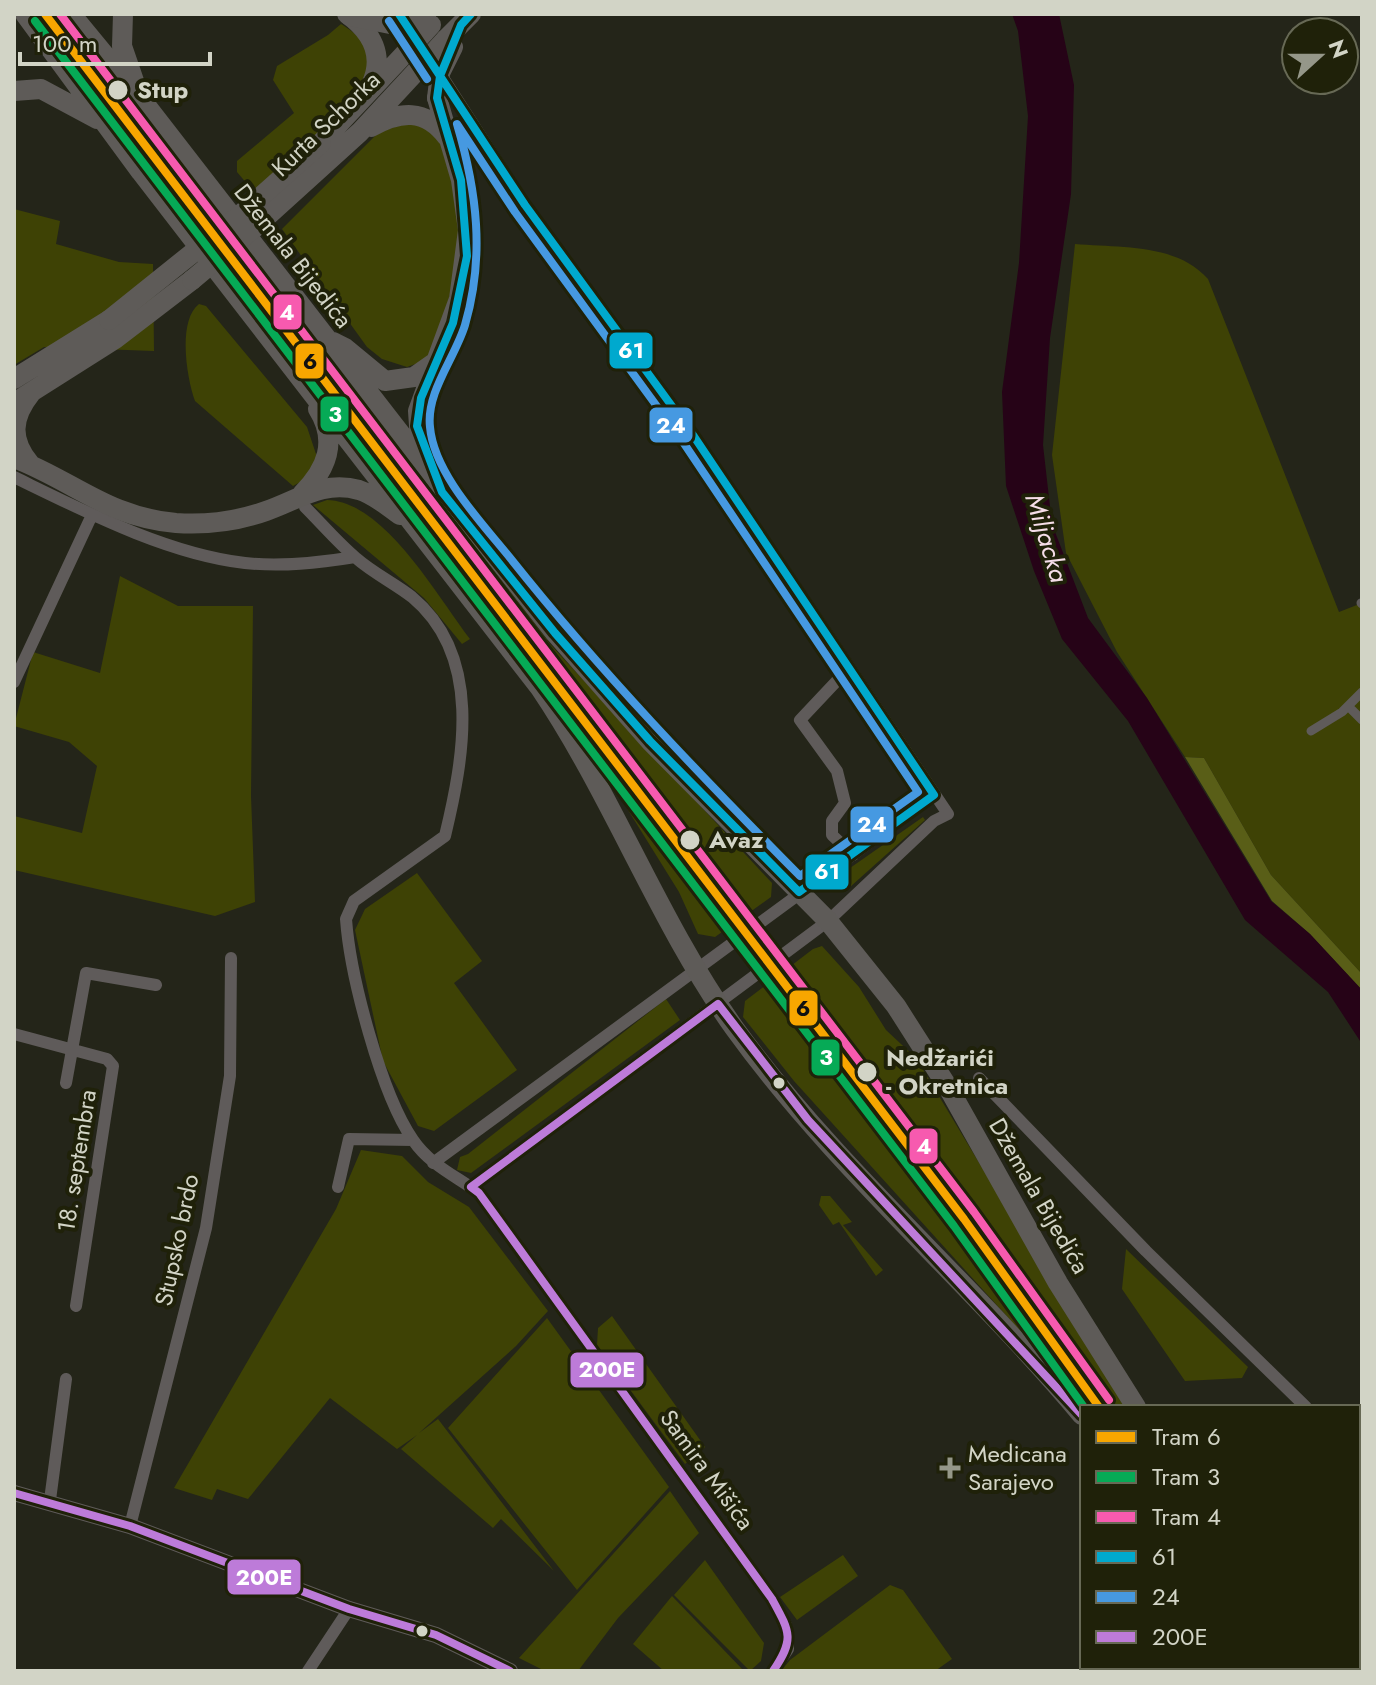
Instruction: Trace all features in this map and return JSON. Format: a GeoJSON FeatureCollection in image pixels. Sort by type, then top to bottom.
{"type":"FeatureCollection","features":[{"type":"Feature","properties":{"kind":"main road"},"geometry":{"type":"LineString","coordinates":[[25,14],[104,123],[283,351],[556,711],[718,1004],[808,1120],[1080,1413]]}},
{"type":"Feature","properties":{"kind":"main road","name":"Džemala Bijedića"},"geometry":{"type":"LineString","coordinates":[[71,14],[141,99],[442,492],[555,633],[619,707],[828,921],[896,1006],[928,1054],[1058,1283],[1135,1405]]}},
{"type":"Feature","properties":{"kind":"main road"},"geometry":{"type":"LineString","coordinates":[[123,14],[122,46],[141,99]]}},
{"type":"Feature","properties":{"kind":"main road"},"geometry":{"type":"LineString","coordinates":[[348,15],[390,24],[445,24],[437,98],[466,202],[467,256],[453,323],[421,398],[417,426],[442,492]]}},
{"type":"Feature","properties":{"kind":"main road"},"geometry":{"type":"LineString","coordinates":[[348,15],[366,31],[373,42],[378,62],[366,96]]}},
{"type":"Feature","properties":{"kind":"main road","name":"Kurta Schorka"},"geometry":{"type":"LineString","coordinates":[[20,384],[64,361],[328,149],[360,132],[416,56],[445,24]]}},
{"type":"Feature","properties":{"kind":"main road","name":"Kurta Schorka"},"geometry":{"type":"LineString","coordinates":[[328,149],[366,96],[416,56]]}},
{"type":"Feature","properties":{"kind":"main road"},"geometry":{"type":"LineString","coordinates":[[14,91],[41,89],[104,123]]}},
{"type":"Feature","properties":{"kind":"main road"},"geometry":{"type":"LineString","coordinates":[[360,132],[388,118],[413,113],[434,122],[450,140]]}},
{"type":"Feature","properties":{"kind":"main road"},"geometry":{"type":"LineString","coordinates":[[326,340],[345,348],[385,381],[414,377],[434,363]]}},
{"type":"Feature","properties":{"kind":"main road"},"geometry":{"type":"LineString","coordinates":[[283,351],[326,423],[329,440],[324,468],[303,500]]}},
{"type":"Feature","properties":{"kind":"main road"},"geometry":{"type":"LineString","coordinates":[[20,384],[14,428],[19,466],[94,509],[152,520],[203,523],[260,513],[337,486],[361,491],[417,526]]}},
{"type":"Feature","properties":{"kind":"street"},"geometry":{"type":"LineString","coordinates":[[303,500],[355,557],[414,598],[449,642],[460,678],[460,768],[445,836],[354,901],[346,919],[379,1069],[413,1140],[433,1163],[471,1187],[828,921],[934,821],[948,814],[693,435],[525,205],[399,14]]}},
{"type":"Feature","properties":{"kind":"street"},"geometry":{"type":"LineString","coordinates":[[14,682],[94,509],[199,554],[244,563],[305,564],[355,557]]}},
{"type":"Feature","properties":{"kind":"street"},"geometry":{"type":"LineString","coordinates":[[848,669],[800,720],[843,785],[845,803],[832,821],[832,835],[853,855]]}},
{"type":"Feature","properties":{"kind":"street"},"geometry":{"type":"LineString","coordinates":[[1311,731],[1348,706],[1362,692]]}},
{"type":"Feature","properties":{"kind":"street"},"geometry":{"type":"LineString","coordinates":[[1348,706],[1362,720]]}},
{"type":"Feature","properties":{"kind":"street"},"geometry":{"type":"LineString","coordinates":[[433,1163],[934,795]]}},
{"type":"Feature","properties":{"kind":"street","name":"Stupsko brdo"},"geometry":{"type":"LineString","coordinates":[[130,1526],[206,1228],[230,1076],[231,958]]}},
{"type":"Feature","properties":{"kind":"street","name":"18. septembra"},"geometry":{"type":"LineString","coordinates":[[66,1083],[86,973],[156,985]]}},
{"type":"Feature","properties":{"kind":"street","name":"18. septembra"},"geometry":{"type":"LineString","coordinates":[[14,1034],[107,1059],[113,1066],[76,1306]]}},
{"type":"Feature","properties":{"kind":"street","name":"Džemala Bijedića"},"geometry":{"type":"LineString","coordinates":[[979,1078],[1146,1251],[1304,1405]]}},
{"type":"Feature","properties":{"kind":"street"},"geometry":{"type":"LineString","coordinates":[[338,1187],[349,1139],[413,1140]]}},
{"type":"Feature","properties":{"kind":"street","name":"Samira Mišića"},"geometry":{"type":"LineString","coordinates":[[471,1187],[772,1599],[786,1625],[788,1649],[773,1671]]}},
{"type":"Feature","properties":{"kind":"street"},"geometry":{"type":"LineString","coordinates":[[54,1504],[50,1500],[66,1379]]}},
{"type":"Feature","properties":{"kind":"street"},"geometry":{"type":"LineString","coordinates":[[14,1493],[130,1526],[349,1609],[436,1635],[510,1671]]}},
{"type":"Feature","properties":{"kind":"street"},"geometry":{"type":"LineString","coordinates":[[308,1671],[349,1609]]}},
{"type":"Feature","properties":{"kind":"shaded area"},"geometry":{"type":"Polygon","coordinates":[[[341,24],[362,41],[368,51],[367,73],[357,92],[324,130],[253,191],[237,172],[237,161],[294,113],[273,80],[277,66],[341,24]]]}},
{"type":"Feature","properties":{"kind":"shaded area"},"geometry":{"type":"Polygon","coordinates":[[[414,121],[433,130],[451,159],[463,245],[436,347],[424,361],[407,367],[382,359],[367,347],[282,229],[379,132],[414,121]]]}},
{"type":"Feature","properties":{"kind":"shaded area"},"geometry":{"type":"Polygon","coordinates":[[[14,209],[60,221],[56,244],[119,262],[153,264],[154,351],[44,347],[14,365],[14,209]]]}},
{"type":"Feature","properties":{"kind":"shaded area"},"geometry":{"type":"Polygon","coordinates":[[[1075,244],[1164,253],[1195,267],[1208,279],[1339,612],[1362,603],[1362,974],[1271,875],[1204,758],[1185,757],[1117,652],[1066,553],[1052,455],[1075,244]]]}},
{"type":"Feature","properties":{"kind":"shaded area"},"geometry":{"type":"Polygon","coordinates":[[[252,256],[550,644],[772,883],[771,897],[715,937],[698,934],[679,892],[539,667],[233,270],[252,256]]]}},
{"type":"Feature","properties":{"kind":"shaded area"},"geometry":{"type":"Polygon","coordinates":[[[199,304],[206,306],[307,427],[318,460],[306,479],[293,486],[195,401],[187,365],[186,336],[192,312],[199,304]]]}},
{"type":"Feature","properties":{"kind":"shaded area"},"geometry":{"type":"Polygon","coordinates":[[[327,500],[348,504],[389,533],[425,576],[470,639],[462,644],[424,598],[313,505],[327,500]]]}},
{"type":"Feature","properties":{"kind":"shaded area"},"geometry":{"type":"Polygon","coordinates":[[[120,576],[178,606],[253,606],[251,796],[255,902],[215,916],[14,870],[14,816],[82,833],[97,766],[69,742],[14,726],[33,652],[100,673],[120,576]]]}},
{"type":"Feature","properties":{"kind":"shaded area"},"geometry":{"type":"Polygon","coordinates":[[[923,817],[925,820],[850,887],[840,875],[923,817]]]}},
{"type":"Feature","properties":{"kind":"shaded area"},"geometry":{"type":"Polygon","coordinates":[[[417,873],[482,961],[454,983],[517,1070],[434,1131],[418,1126],[383,1061],[355,930],[365,909],[417,873]]]}},
{"type":"Feature","properties":{"kind":"shaded area"},"geometry":{"type":"Polygon","coordinates":[[[822,946],[859,987],[886,1030],[916,1058],[1125,1405],[1087,1405],[794,1081],[743,1017],[745,1001],[813,949],[822,946]]]}},
{"type":"Feature","properties":{"kind":"shaded area"},"geometry":{"type":"Polygon","coordinates":[[[666,999],[680,1020],[471,1173],[457,1170],[460,1157],[468,1154],[666,999]]]}},
{"type":"Feature","properties":{"kind":"shaded area"},"geometry":{"type":"Polygon","coordinates":[[[361,1150],[402,1156],[428,1182],[469,1207],[548,1311],[516,1346],[419,1433],[438,1419],[554,1571],[501,1519],[493,1528],[401,1449],[417,1435],[397,1449],[330,1398],[248,1499],[217,1489],[212,1500],[174,1488],[336,1209],[361,1150]]]}},
{"type":"Feature","properties":{"kind":"shaded area"},"geometry":{"type":"Polygon","coordinates":[[[821,1196],[830,1196],[852,1222],[843,1225],[883,1270],[876,1276],[839,1222],[833,1225],[819,1205],[821,1196]]]}},
{"type":"Feature","properties":{"kind":"shaded area"},"geometry":{"type":"Polygon","coordinates":[[[1126,1249],[1248,1367],[1242,1378],[1185,1381],[1122,1289],[1126,1249]]]}},
{"type":"Feature","properties":{"kind":"shaded area"},"geometry":{"type":"Polygon","coordinates":[[[612,1316],[705,1447],[685,1464],[597,1345],[598,1328],[612,1316]]]}},
{"type":"Feature","properties":{"kind":"shaded area"},"geometry":{"type":"Polygon","coordinates":[[[547,1318],[669,1487],[577,1590],[448,1428],[547,1318]]]}},
{"type":"Feature","properties":{"kind":"shaded area"},"geometry":{"type":"Polygon","coordinates":[[[670,1491],[699,1533],[618,1618],[578,1671],[545,1671],[519,1658],[670,1491]]]}},
{"type":"Feature","properties":{"kind":"shaded area"},"geometry":{"type":"Polygon","coordinates":[[[843,1555],[858,1576],[797,1620],[780,1597],[843,1555]]]}},
{"type":"Feature","properties":{"kind":"shaded area"},"geometry":{"type":"Polygon","coordinates":[[[705,1560],[764,1643],[761,1661],[750,1671],[674,1595],[705,1560]]]}},
{"type":"Feature","properties":{"kind":"shaded area"},"geometry":{"type":"Polygon","coordinates":[[[890,1585],[903,1590],[952,1659],[935,1671],[781,1671],[790,1660],[890,1585]]]}},
{"type":"Feature","properties":{"kind":"shaded area"},"geometry":{"type":"Polygon","coordinates":[[[672,1596],[744,1671],[664,1671],[633,1644],[672,1596]]]}},
{"type":"Feature","properties":{"kind":"green space"},"geometry":{"type":"Polygon","coordinates":[[[1185,757],[1204,758],[1271,875],[1362,974],[1362,990],[1310,934],[1272,901],[1185,757]]]}},
{"type":"Feature","properties":{"kind":"water","name":"Miljacka"},"geometry":{"type":"Polygon","coordinates":[[[1012,14],[1059,14],[1074,85],[1071,194],[1050,338],[1043,445],[1052,524],[1088,618],[1147,698],[1271,901],[1310,934],[1362,990],[1362,1044],[1328,992],[1245,920],[1128,721],[1062,639],[1034,571],[1006,486],[1002,392],[1019,263],[1028,116],[1018,31],[1012,14]]]}},
{"type":"Feature","properties":{"kind":"tram line","name":"6"},"geometry":{"type":"LineString","coordinates":[[45,14],[964,1219],[1098,1405]]}},
{"type":"Feature","properties":{"kind":"tram line","name":"4"},"geometry":{"type":"LineString","coordinates":[[60,14],[974,1212],[1109,1400]]}},
{"type":"Feature","properties":{"kind":"tram line","name":"3"},"geometry":{"type":"LineString","coordinates":[[35,21],[954,1226],[1083,1405]]}},
{"type":"Feature","properties":{"kind":"transit line","name":"61"},"geometry":{"type":"LineString","coordinates":[[399,14],[440,76]]}},
{"type":"Feature","properties":{"kind":"transit line","name":"61"},"geometry":{"type":"LineString","coordinates":[[440,76],[461,25],[471,14]]}},
{"type":"Feature","properties":{"kind":"transit line","name":"24"},"geometry":{"type":"LineString","coordinates":[[389,21],[427,79]]}},
{"type":"Feature","properties":{"kind":"transit line","name":"61"},"geometry":{"type":"LineString","coordinates":[[440,76],[525,205],[693,435],[934,795],[799,892],[650,741],[555,633],[442,492],[417,426],[421,398],[453,323],[467,256],[461,180],[437,98],[440,76]]}},
{"type":"Feature","properties":{"kind":"transit line","name":"24"},"geometry":{"type":"LineString","coordinates":[[457,124],[515,212],[683,442],[918,792],[800,876],[688,761],[580,642],[474,514],[440,463],[430,427],[432,401],[465,325],[477,249],[474,199],[457,124]]}},
{"type":"Feature","properties":{"kind":"transit line","name":"200E"},"geometry":{"type":"LineString","coordinates":[[773,1671],[785,1651],[788,1635],[772,1599],[479,1193],[471,1187],[718,1004],[808,1120],[1080,1413]]}},
{"type":"Feature","properties":{"kind":"transit line","name":"200E"},"geometry":{"type":"LineString","coordinates":[[14,1493],[130,1526],[349,1609],[436,1635],[510,1671]]}},
{"type":"Feature","properties":{"kind":"place","name":"Stup"},"geometry":{"type":"Point","coordinates":[118,90]}},
{"type":"Feature","properties":{"kind":"place","name":"Avaz"},"geometry":{"type":"Point","coordinates":[690,840]}},
{"type":"Feature","properties":{"kind":"place","name":"Nedžarići - Okretnica"},"geometry":{"type":"Point","coordinates":[867,1072]}},
{"type":"Feature","properties":{"kind":"place","name":"Medicana Sarajevo"},"geometry":{"type":"Point","coordinates":[950,1468]}}]}
